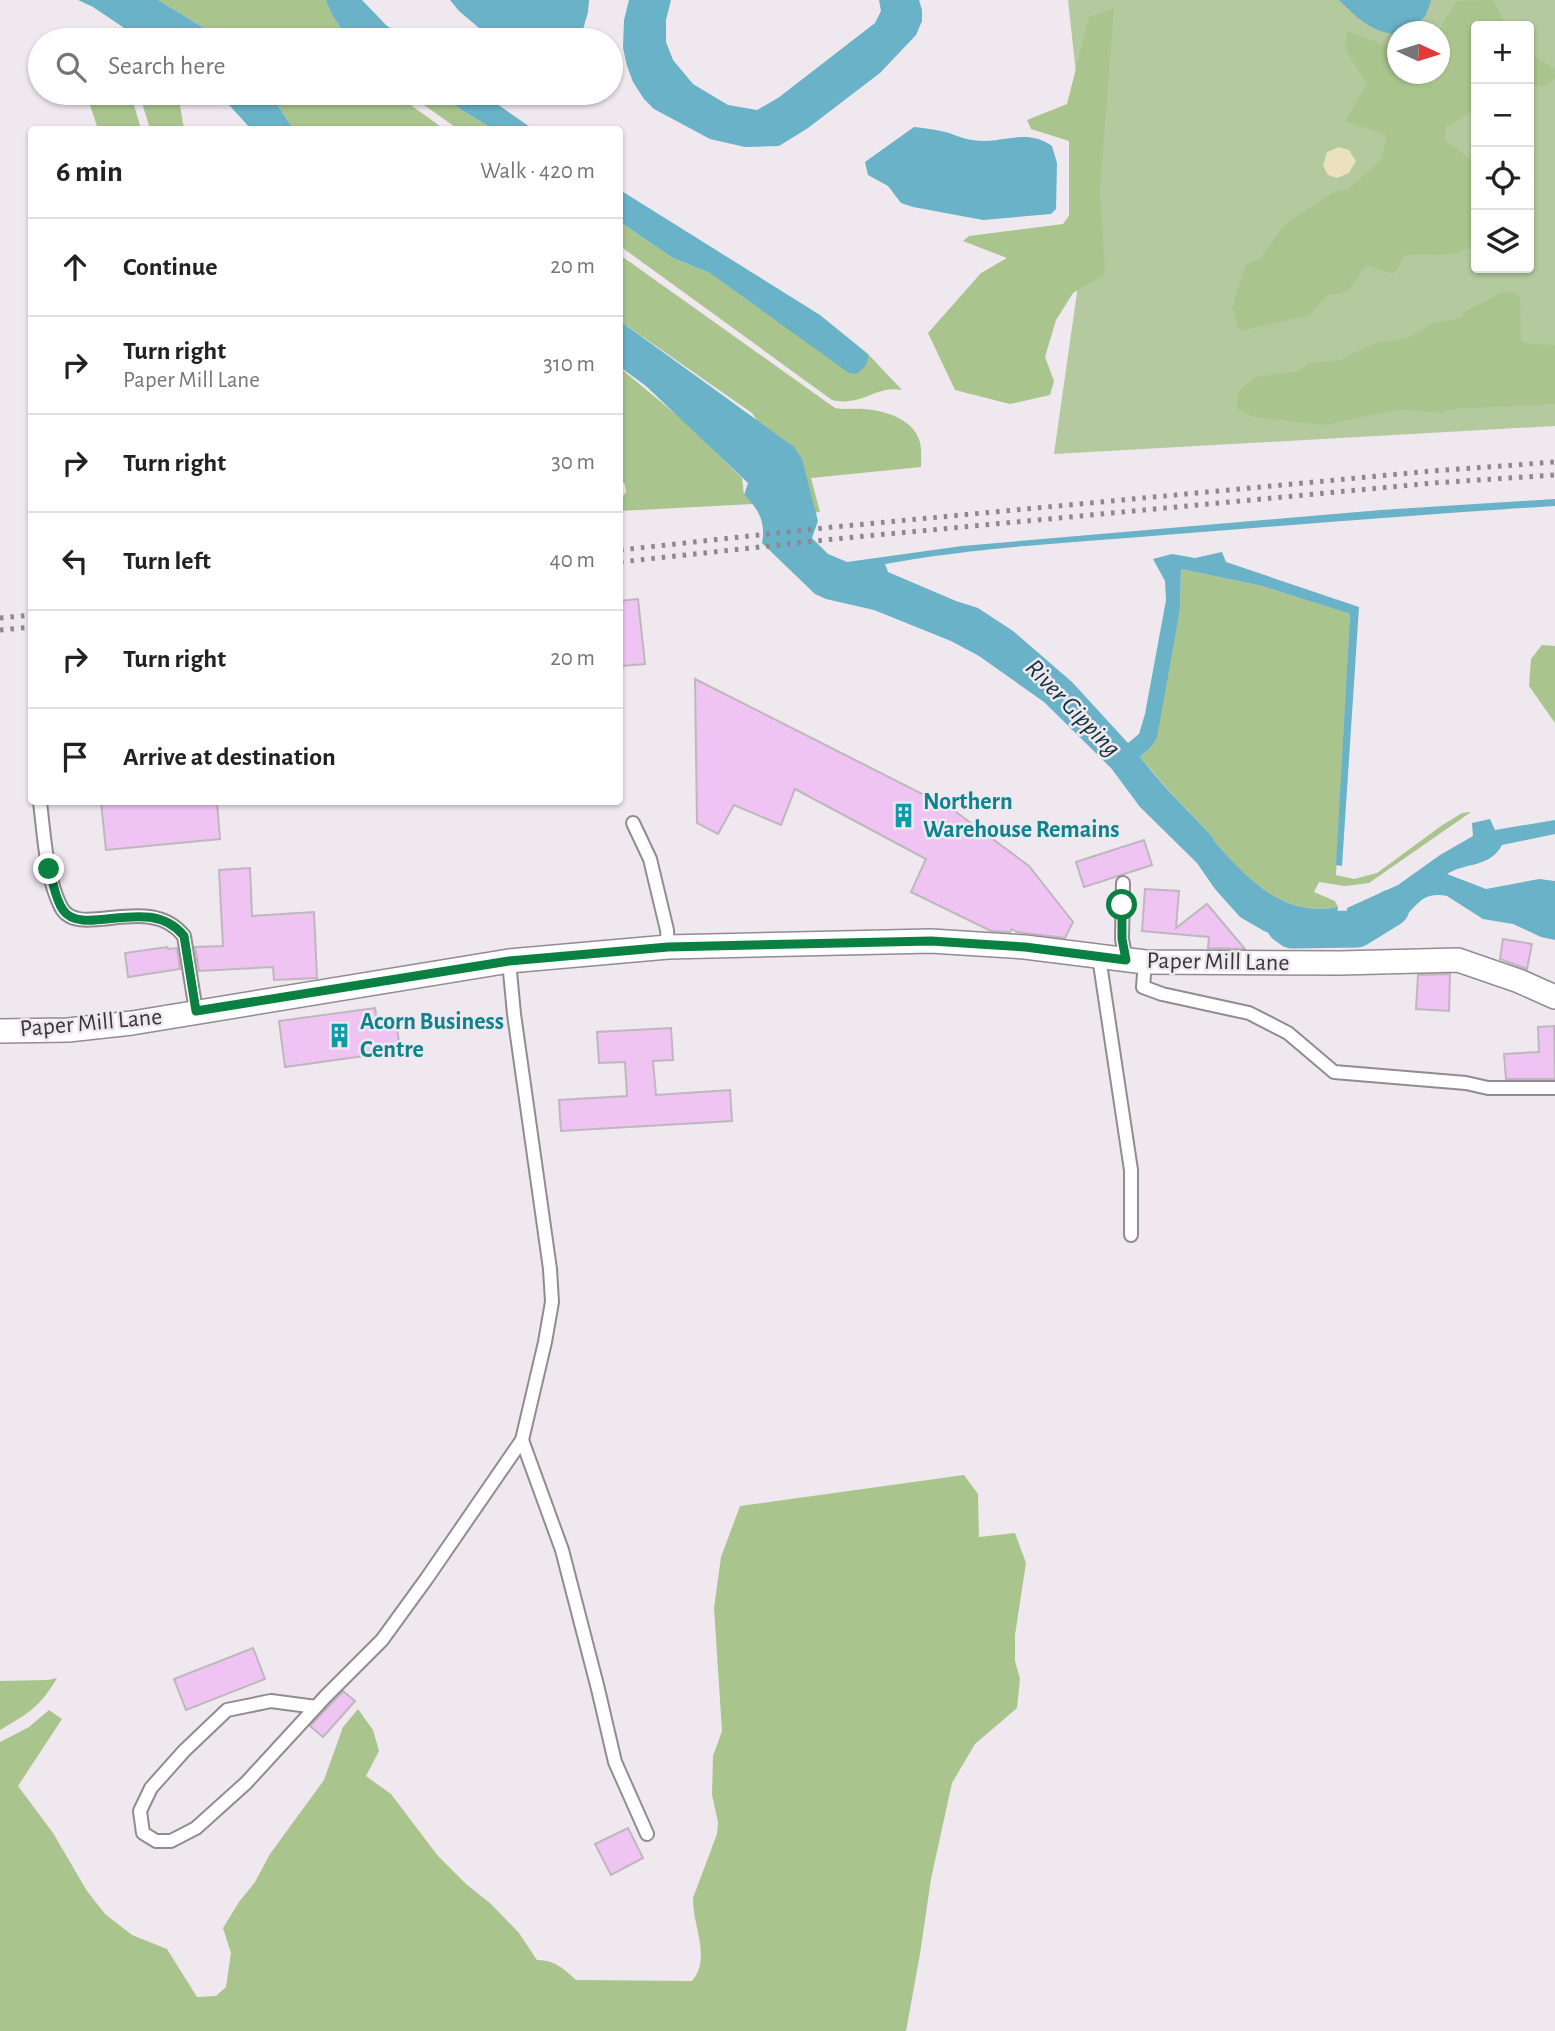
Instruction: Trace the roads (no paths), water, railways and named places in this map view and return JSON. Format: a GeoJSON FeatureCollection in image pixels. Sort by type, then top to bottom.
{"type":"FeatureCollection","features":[{"type":"Feature","properties":{"kind":"street","name":"Paper Mill Lane"},"geometry":{"type":"LineString","coordinates":[[0,1031],[68,1030],[132,1023],[509,961],[668,947],[931,941],[1025,947],[1135,961],[1339,963],[1458,960],[1519,981],[1555,997]]}},
{"type":"Feature","properties":{"kind":"lane"},"geometry":{"type":"LineString","coordinates":[[40,805],[49,869],[61,909],[70,918],[86,920],[138,915],[161,918],[176,926],[184,936],[196,1011]]}},
{"type":"Feature","properties":{"kind":"lane"},"geometry":{"type":"LineString","coordinates":[[633,823],[650,859],[667,930],[668,947]]}},
{"type":"Feature","properties":{"kind":"lane"},"geometry":{"type":"LineString","coordinates":[[1123,883],[1122,939],[1135,961],[1143,987],[1162,994],[1249,1013],[1288,1033],[1334,1072],[1466,1083],[1488,1088],[1555,1088]]}},
{"type":"Feature","properties":{"kind":"lane"},"geometry":{"type":"LineString","coordinates":[[1098,957],[1131,1170],[1131,1235]]}},
{"type":"Feature","properties":{"kind":"lane"},"geometry":{"type":"LineString","coordinates":[[316,1707],[271,1701],[227,1710],[184,1751],[151,1788],[140,1811],[143,1833],[156,1842],[171,1842],[196,1828],[246,1783],[382,1640],[428,1578],[522,1440],[552,1303],[551,1269],[514,1014],[509,961]]}},
{"type":"Feature","properties":{"kind":"lane"},"geometry":{"type":"LineString","coordinates":[[522,1440],[562,1549],[615,1762],[647,1834]]}},
{"type":"Feature","properties":{"kind":"water"},"geometry":{"type":"Polygon","coordinates":[[[78,0],[158,0],[204,28],[124,28],[78,0]]]}},
{"type":"Feature","properties":{"kind":"water"},"geometry":{"type":"Polygon","coordinates":[[[326,0],[362,0],[390,28],[341,28],[326,0]]]}},
{"type":"Feature","properties":{"kind":"water"},"geometry":{"type":"Polygon","coordinates":[[[450,0],[589,0],[583,28],[479,28],[450,0]]]}},
{"type":"Feature","properties":{"kind":"water"},"geometry":{"type":"Polygon","coordinates":[[[629,0],[671,0],[666,20],[666,42],[673,60],[693,84],[728,105],[757,110],[778,98],[875,23],[881,11],[879,0],[919,0],[922,21],[916,35],[880,73],[808,128],[779,146],[745,147],[710,139],[654,109],[644,99],[633,82],[623,48],[624,20],[629,0]]]}},
{"type":"Feature","properties":{"kind":"water"},"geometry":{"type":"Polygon","coordinates":[[[1339,0],[1431,0],[1426,15],[1420,21],[1387,21],[1387,33],[1358,18],[1339,0]]]}},
{"type":"Feature","properties":{"kind":"water"},"geometry":{"type":"Polygon","coordinates":[[[278,105],[291,126],[248,126],[230,106],[278,105]]]}},
{"type":"Feature","properties":{"kind":"water"},"geometry":{"type":"Polygon","coordinates":[[[454,105],[498,105],[529,126],[488,126],[454,105]]]}},
{"type":"Feature","properties":{"kind":"water"},"geometry":{"type":"Polygon","coordinates":[[[914,127],[938,130],[973,140],[1023,137],[1042,140],[1052,146],[1057,163],[1056,209],[1051,214],[983,220],[901,203],[888,186],[868,175],[865,162],[914,127]]]}},
{"type":"Feature","properties":{"kind":"water"},"geometry":{"type":"Polygon","coordinates":[[[623,192],[820,315],[868,354],[865,366],[856,374],[849,373],[710,273],[673,258],[623,224],[623,192]]]}},
{"type":"Feature","properties":{"kind":"water"},"geometry":{"type":"Polygon","coordinates":[[[623,323],[794,447],[802,459],[818,521],[812,538],[828,554],[847,562],[962,546],[1381,510],[1555,499],[1555,506],[1024,546],[885,564],[888,572],[978,608],[1013,631],[1072,682],[1128,743],[1139,734],[1145,714],[1166,600],[1165,581],[1153,559],[1172,554],[1195,558],[1222,552],[1226,562],[1359,607],[1342,866],[1336,865],[1350,614],[1262,586],[1181,569],[1180,609],[1157,737],[1140,757],[1220,848],[1259,886],[1287,903],[1320,909],[1338,907],[1332,942],[1296,943],[1264,931],[1240,917],[1215,889],[1197,863],[1140,807],[1111,768],[1044,702],[979,656],[951,641],[874,610],[815,594],[762,543],[760,517],[744,495],[748,483],[646,386],[623,369],[623,323]]]}},
{"type":"Feature","properties":{"kind":"water"},"geometry":{"type":"Polygon","coordinates":[[[1490,819],[1495,830],[1555,820],[1555,834],[1502,845],[1491,858],[1447,874],[1486,889],[1539,879],[1555,881],[1555,940],[1541,937],[1513,924],[1483,919],[1447,896],[1437,895],[1424,899],[1384,929],[1345,941],[1347,908],[1398,885],[1440,855],[1473,836],[1472,823],[1490,819]]]}},
{"type":"Feature","properties":{"kind":"waterway","name":"River Gipping"},"geometry":{"type":"LineString","coordinates":[[1285,925],[1292,930],[1357,929],[1391,908]]}},
{"type":"Feature","properties":{"kind":"railway"},"geometry":{"type":"LineString","coordinates":[[623,550],[833,527],[1555,462]]}},
{"type":"Feature","properties":{"kind":"railway"},"geometry":{"type":"LineString","coordinates":[[623,562],[834,539],[1433,483],[1555,475]]}},
{"type":"Feature","properties":{"kind":"railway"},"geometry":{"type":"LineString","coordinates":[[0,618],[28,615]]}},
{"type":"Feature","properties":{"kind":"railway"},"geometry":{"type":"LineString","coordinates":[[0,630],[28,627]]}},
{"type":"Feature","properties":{"kind":"place","name":"Northern Warehouse Remains"},"geometry":{"type":"Point","coordinates":[903,816]}},
{"type":"Feature","properties":{"kind":"place","name":"Acorn Business Centre"},"geometry":{"type":"Point","coordinates":[340,1036]}}]}
